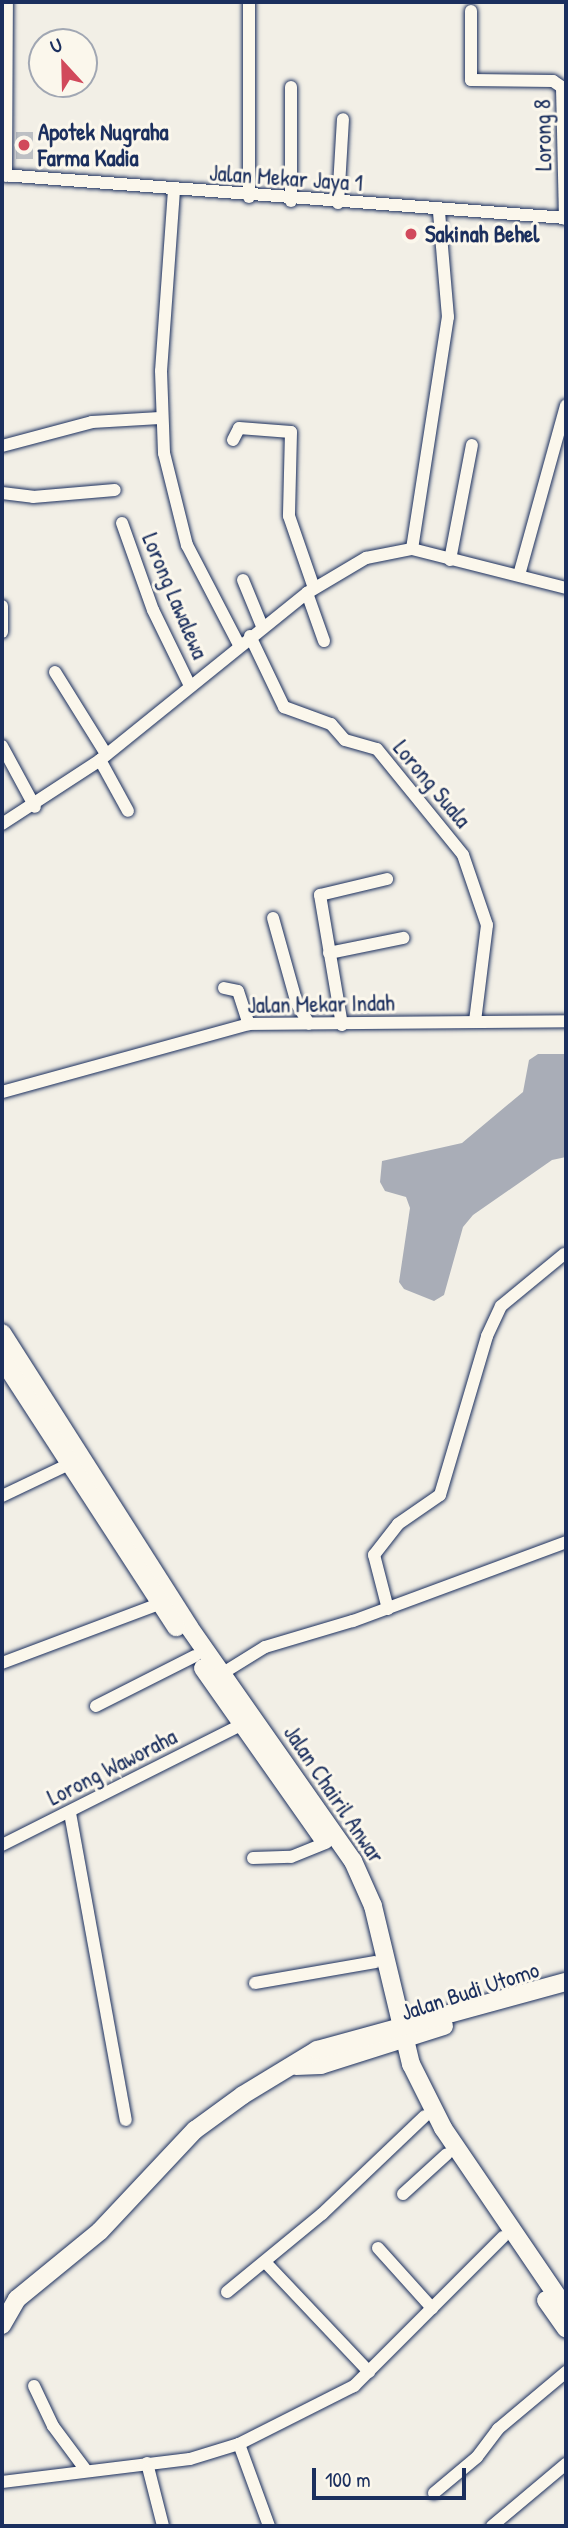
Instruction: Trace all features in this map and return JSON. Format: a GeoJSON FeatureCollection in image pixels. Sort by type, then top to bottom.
{"type":"FeatureCollection","features":[{"type":"Feature","properties":{"kind":"main road","name":"Jalan Chairil Anwar"},"geometry":{"type":"LineString","coordinates":[[2,1333],[217,1676],[365,1883],[396,2033],[443,2128],[542,2284],[566,2329]]}},
{"type":"Feature","properties":{"kind":"main road","name":"Jalan Chairil Anwar"},"geometry":{"type":"LineString","coordinates":[[2,1359],[159,1604],[195,1656],[217,1676],[241,1725],[326,1843],[360,1898],[396,2033],[425,2116],[503,2237],[566,2309]]}},
{"type":"Feature","properties":{"kind":"main road","name":"Jalan Budi Utomo"},"geometry":{"type":"LineString","coordinates":[[2,2325],[17,2299],[100,2231],[195,2130],[296,2066],[321,2065],[396,2033],[540,1996],[564,1983]]}},
{"type":"Feature","properties":{"kind":"street"},"geometry":{"type":"LineString","coordinates":[[4,175],[7,2]]}},
{"type":"Feature","properties":{"kind":"street"},"geometry":{"type":"LineString","coordinates":[[249,2],[249,197]]}},
{"type":"Feature","properties":{"kind":"street","name":"Lorong 8"},"geometry":{"type":"LineString","coordinates":[[471,11],[471,80],[562,85],[566,218]]}},
{"type":"Feature","properties":{"kind":"street"},"geometry":{"type":"LineString","coordinates":[[290,201],[291,87]]}},
{"type":"Feature","properties":{"kind":"street"},"geometry":{"type":"LineString","coordinates":[[338,203],[343,119]]}},
{"type":"Feature","properties":{"kind":"street","name":"Jalan Mekar Jaya 1"},"geometry":{"type":"LineString","coordinates":[[4,175],[439,213],[566,218]]}},
{"type":"Feature","properties":{"kind":"street"},"geometry":{"type":"LineString","coordinates":[[174,190],[160,418],[187,545],[239,645]]}},
{"type":"Feature","properties":{"kind":"street"},"geometry":{"type":"LineString","coordinates":[[412,549],[449,317],[439,213]]}},
{"type":"Feature","properties":{"kind":"street"},"geometry":{"type":"LineString","coordinates":[[519,575],[566,405]]}},
{"type":"Feature","properties":{"kind":"street"},"geometry":{"type":"LineString","coordinates":[[2,446],[92,422],[160,418]]}},
{"type":"Feature","properties":{"kind":"street"},"geometry":{"type":"LineString","coordinates":[[233,440],[239,428],[292,432],[291,529],[324,641]]}},
{"type":"Feature","properties":{"kind":"street"},"geometry":{"type":"LineString","coordinates":[[450,560],[472,445]]}},
{"type":"Feature","properties":{"kind":"street"},"geometry":{"type":"LineString","coordinates":[[2,493],[47,496],[115,490]]}},
{"type":"Feature","properties":{"kind":"street","name":"Lorong Lawalewa"},"geometry":{"type":"LineString","coordinates":[[122,523],[153,610],[190,686]]}},
{"type":"Feature","properties":{"kind":"street"},"geometry":{"type":"LineString","coordinates":[[2,824],[34,807],[103,757],[262,626],[310,590],[366,558],[412,549],[566,588]]}},
{"type":"Feature","properties":{"kind":"street"},"geometry":{"type":"LineString","coordinates":[[243,580],[262,626]]}},
{"type":"Feature","properties":{"kind":"street"},"geometry":{"type":"LineString","coordinates":[[2,606],[2,632]]}},
{"type":"Feature","properties":{"kind":"street","name":"Lorong Suala"},"geometry":{"type":"LineString","coordinates":[[250,636],[284,707],[331,724],[345,740],[377,749],[463,855],[487,925],[475,1021]]}},
{"type":"Feature","properties":{"kind":"street"},"geometry":{"type":"LineString","coordinates":[[55,673],[103,757],[128,811]]}},
{"type":"Feature","properties":{"kind":"street"},"geometry":{"type":"LineString","coordinates":[[2,746],[34,807]]}},
{"type":"Feature","properties":{"kind":"street"},"geometry":{"type":"LineString","coordinates":[[342,1025],[320,895],[387,879]]}},
{"type":"Feature","properties":{"kind":"street"},"geometry":{"type":"LineString","coordinates":[[273,918],[297,1004],[309,1024]]}},
{"type":"Feature","properties":{"kind":"street"},"geometry":{"type":"LineString","coordinates":[[329,953],[403,938]]}},
{"type":"Feature","properties":{"kind":"street"},"geometry":{"type":"LineString","coordinates":[[224,988],[238,992],[249,1024]]}},
{"type":"Feature","properties":{"kind":"street","name":"Jalan Mekar Indah"},"geometry":{"type":"LineString","coordinates":[[2,1092],[249,1024],[566,1021]]}},
{"type":"Feature","properties":{"kind":"street"},"geometry":{"type":"LineString","coordinates":[[388,1609],[374,1555],[398,1524],[440,1495],[487,1336],[501,1306],[564,1254]]}},
{"type":"Feature","properties":{"kind":"street"},"geometry":{"type":"LineString","coordinates":[[2,1496],[69,1465]]}},
{"type":"Feature","properties":{"kind":"street"},"geometry":{"type":"LineString","coordinates":[[217,1676],[265,1647],[388,1609],[566,1542]]}},
{"type":"Feature","properties":{"kind":"street"},"geometry":{"type":"LineString","coordinates":[[2,1663],[159,1604]]}},
{"type":"Feature","properties":{"kind":"street"},"geometry":{"type":"LineString","coordinates":[[96,1706],[195,1656]]}},
{"type":"Feature","properties":{"kind":"street","name":"Lorong Waworaha"},"geometry":{"type":"LineString","coordinates":[[2,1845],[241,1725]]}},
{"type":"Feature","properties":{"kind":"street"},"geometry":{"type":"LineString","coordinates":[[70,1813],[126,2120]]}},
{"type":"Feature","properties":{"kind":"street"},"geometry":{"type":"LineString","coordinates":[[253,1858],[291,1857],[326,1843]]}},
{"type":"Feature","properties":{"kind":"street"},"geometry":{"type":"LineString","coordinates":[[255,1983],[375,1962]]}},
{"type":"Feature","properties":{"kind":"street"},"geometry":{"type":"LineString","coordinates":[[228,2292],[266,2263],[425,2116]]}},
{"type":"Feature","properties":{"kind":"street"},"geometry":{"type":"LineString","coordinates":[[403,2194],[447,2154]]}},
{"type":"Feature","properties":{"kind":"street"},"geometry":{"type":"LineString","coordinates":[[2,2482],[85,2469],[190,2459],[239,2444],[354,2386],[503,2237]]}},
{"type":"Feature","properties":{"kind":"street"},"geometry":{"type":"LineString","coordinates":[[378,2248],[432,2308]]}},
{"type":"Feature","properties":{"kind":"street"},"geometry":{"type":"LineString","coordinates":[[266,2263],[369,2372]]}},
{"type":"Feature","properties":{"kind":"street"},"geometry":{"type":"LineString","coordinates":[[434,2493],[566,2372]]}},
{"type":"Feature","properties":{"kind":"street"},"geometry":{"type":"LineString","coordinates":[[34,2386],[53,2426],[85,2469]]}},
{"type":"Feature","properties":{"kind":"street"},"geometry":{"type":"LineString","coordinates":[[239,2444],[269,2526]]}},
{"type":"Feature","properties":{"kind":"street"},"geometry":{"type":"LineString","coordinates":[[147,2463],[163,2526]]}},
{"type":"Feature","properties":{"kind":"street"},"geometry":{"type":"LineString","coordinates":[[492,2526],[566,2464]]}},
{"type":"Feature","properties":{"kind":"shaded area"},"geometry":{"type":"Polygon","coordinates":[[[538,1054],[566,1054],[566,1157],[552,1160],[473,1215],[463,1227],[444,1295],[434,1301],[404,1289],[399,1282],[410,1208],[406,1197],[385,1191],[380,1182],[382,1161],[462,1143],[523,1092],[529,1060],[538,1054]]]}},
{"type":"Feature","properties":{"kind":"building","name":"Apotek Nugraha Farma Kadia"},"geometry":{"type":"Polygon","coordinates":[[[16,132],[33,132],[33,159],[16,159],[16,132]]]}},
{"type":"Feature","properties":{"kind":"place","name":"Apotek Nugraha Farma Kadia"},"geometry":{"type":"Point","coordinates":[24,145]}},
{"type":"Feature","properties":{"kind":"place","name":"Sakinah Behel"},"geometry":{"type":"Point","coordinates":[411,234]}}]}
